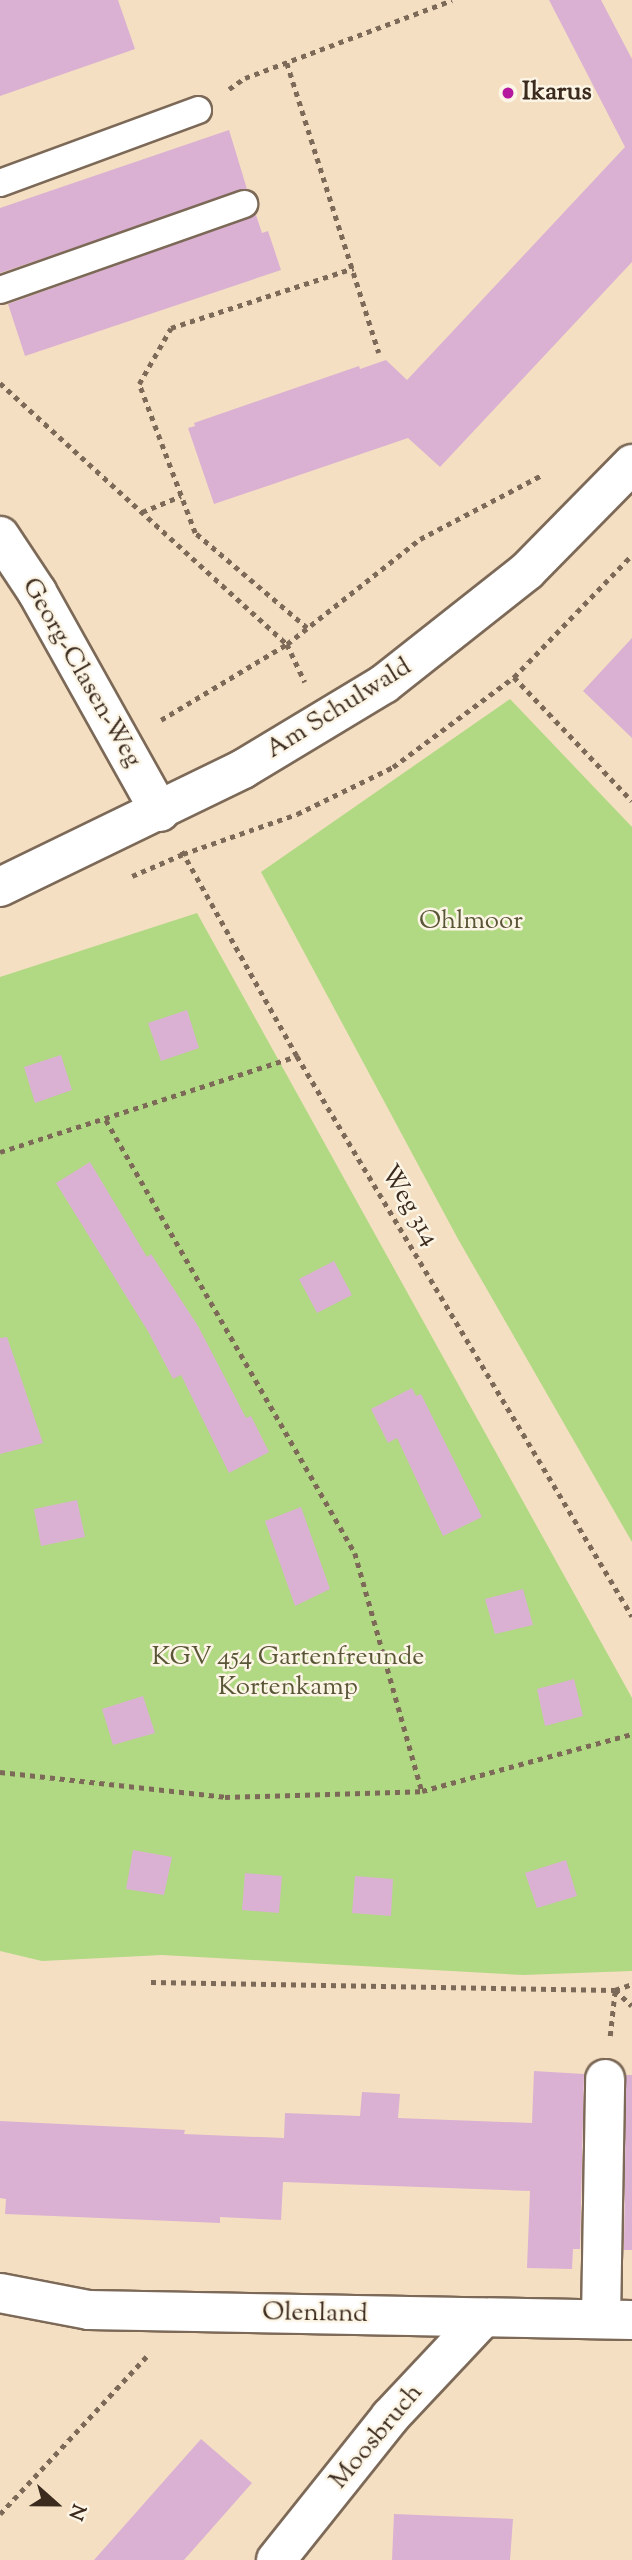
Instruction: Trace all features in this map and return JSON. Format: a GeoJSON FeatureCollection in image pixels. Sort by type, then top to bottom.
{"type":"FeatureCollection","features":[{"type":"Feature","properties":{"kind":"street","name":"Am Schulwald"},"geometry":{"type":"LineString","coordinates":[[0,887],[160,811],[324,723],[384,684],[517,580],[590,510],[632,464]]}},
{"type":"Feature","properties":{"kind":"street","name":"Georg-Clasen-Weg"},"geometry":{"type":"LineString","coordinates":[[0,536],[37,592],[160,811]]}},
{"type":"Feature","properties":{"kind":"street"},"geometry":{"type":"LineString","coordinates":[[605,2079],[617,2319]]}},
{"type":"Feature","properties":{"kind":"street","name":"Olenland"},"geometry":{"type":"LineString","coordinates":[[0,2293],[89,2310],[617,2319]]}},
{"type":"Feature","properties":{"kind":"street","name":"Moosbruch"},"geometry":{"type":"LineString","coordinates":[[276,2560],[390,2417],[483,2318]]}},
{"type":"Feature","properties":{"kind":"lane"},"geometry":{"type":"LineString","coordinates":[[0,183],[198,110]]}},
{"type":"Feature","properties":{"kind":"lane"},"geometry":{"type":"LineString","coordinates":[[0,290],[244,204]]}},
{"type":"Feature","properties":{"kind":"path"},"geometry":{"type":"LineString","coordinates":[[198,110],[245,78],[452,0]]}},
{"type":"Feature","properties":{"kind":"path"},"geometry":{"type":"LineString","coordinates":[[288,63],[379,353]]}},
{"type":"Feature","properties":{"kind":"path"},"geometry":{"type":"LineString","coordinates":[[307,628],[195,533],[139,384],[171,328],[353,268]]}},
{"type":"Feature","properties":{"kind":"path"},"geometry":{"type":"LineString","coordinates":[[0,383],[288,644],[324,723]]}},
{"type":"Feature","properties":{"kind":"path"},"geometry":{"type":"LineString","coordinates":[[121,743],[288,644],[420,539],[540,476]]}},
{"type":"Feature","properties":{"kind":"path"},"geometry":{"type":"LineString","coordinates":[[142,512],[181,496]]}},
{"type":"Feature","properties":{"kind":"path"},"geometry":{"type":"LineString","coordinates":[[119,882],[183,854],[297,814],[393,767],[514,677],[632,555]]}},
{"type":"Feature","properties":{"kind":"path"},"geometry":{"type":"LineString","coordinates":[[514,677],[632,801]]}},
{"type":"Feature","properties":{"kind":"path","name":"Weg 314"},"geometry":{"type":"LineString","coordinates":[[160,811],[297,1056],[632,1616]]}},
{"type":"Feature","properties":{"kind":"path"},"geometry":{"type":"LineString","coordinates":[[0,1152],[106,1120],[297,1056]]}},
{"type":"Feature","properties":{"kind":"path"},"geometry":{"type":"LineString","coordinates":[[106,1120],[355,1553],[422,1791]]}},
{"type":"Feature","properties":{"kind":"path"},"geometry":{"type":"LineString","coordinates":[[0,1772],[225,1797],[422,1791],[632,1734]]}},
{"type":"Feature","properties":{"kind":"path"},"geometry":{"type":"LineString","coordinates":[[151,1982],[615,1990],[632,1984]]}},
{"type":"Feature","properties":{"kind":"path"},"geometry":{"type":"LineString","coordinates":[[615,1990],[632,2006]]}},
{"type":"Feature","properties":{"kind":"path"},"geometry":{"type":"LineString","coordinates":[[605,2079],[615,1990]]}},
{"type":"Feature","properties":{"kind":"path"},"geometry":{"type":"LineString","coordinates":[[0,2514],[187,2312]]}},
{"type":"Feature","properties":{"kind":"green space","name":"Ohlmoor"},"geometry":{"type":"Polygon","coordinates":[[[510,699],[632,827],[632,1542],[458,1239],[261,872],[510,699]]]}},
{"type":"Feature","properties":{"kind":"green space","name":"KGV 454 Gartenfreunde Kortenkamp"},"geometry":{"type":"Polygon","coordinates":[[[197,913],[632,1698],[632,1971],[523,1975],[162,1955],[42,1961],[0,1951],[0,977],[197,913]]]}},
{"type":"Feature","properties":{"kind":"building"},"geometry":{"type":"Polygon","coordinates":[[[0,0],[118,0],[135,49],[0,96],[0,0]]]}},
{"type":"Feature","properties":{"kind":"building"},"geometry":{"type":"Polygon","coordinates":[[[549,0],[601,0],[632,59],[632,262],[440,467],[408,438],[214,504],[188,428],[195,426],[194,423],[359,366],[360,369],[386,360],[407,380],[625,147],[549,0]]]}},
{"type":"Feature","properties":{"kind":"building"},"geometry":{"type":"Polygon","coordinates":[[[229,130],[247,189],[0,273],[0,208],[229,130]]]}},
{"type":"Feature","properties":{"kind":"building"},"geometry":{"type":"Polygon","coordinates":[[[256,215],[262,233],[268,231],[281,270],[25,356],[8,304],[256,215]]]}},
{"type":"Feature","properties":{"kind":"building"},"geometry":{"type":"Polygon","coordinates":[[[632,638],[632,738],[583,691],[632,638]]]}},
{"type":"Feature","properties":{"kind":"building"},"geometry":{"type":"Polygon","coordinates":[[[187,1010],[199,1048],[161,1061],[148,1023],[187,1010]]]}},
{"type":"Feature","properties":{"kind":"building"},"geometry":{"type":"Polygon","coordinates":[[[61,1055],[72,1090],[35,1103],[24,1067],[61,1055]]]}},
{"type":"Feature","properties":{"kind":"building"},"geometry":{"type":"Polygon","coordinates":[[[90,1162],[147,1257],[151,1254],[198,1326],[246,1418],[251,1416],[269,1452],[229,1473],[181,1375],[173,1379],[149,1333],[56,1183],[90,1162]]]}},
{"type":"Feature","properties":{"kind":"building"},"geometry":{"type":"Polygon","coordinates":[[[334,1261],[352,1295],[317,1313],[299,1279],[334,1261]]]}},
{"type":"Feature","properties":{"kind":"building"},"geometry":{"type":"Polygon","coordinates":[[[7,1337],[43,1443],[0,1454],[0,1338],[7,1337]]]}},
{"type":"Feature","properties":{"kind":"building"},"geometry":{"type":"Polygon","coordinates":[[[412,1388],[416,1396],[421,1394],[482,1517],[443,1536],[397,1438],[388,1443],[371,1409],[412,1388]]]}},
{"type":"Feature","properties":{"kind":"building"},"geometry":{"type":"Polygon","coordinates":[[[77,1500],[85,1537],[41,1546],[34,1509],[77,1500]]]}},
{"type":"Feature","properties":{"kind":"building"},"geometry":{"type":"Polygon","coordinates":[[[301,1507],[330,1589],[295,1606],[265,1521],[301,1507]]]}},
{"type":"Feature","properties":{"kind":"building"},"geometry":{"type":"Polygon","coordinates":[[[523,1589],[533,1625],[495,1634],[485,1599],[523,1589]]]}},
{"type":"Feature","properties":{"kind":"building"},"geometry":{"type":"Polygon","coordinates":[[[574,1679],[583,1716],[545,1726],[537,1689],[574,1679]]]}},
{"type":"Feature","properties":{"kind":"building"},"geometry":{"type":"Polygon","coordinates":[[[143,1696],[155,1733],[113,1745],[102,1709],[143,1696]]]}},
{"type":"Feature","properties":{"kind":"building"},"geometry":{"type":"Polygon","coordinates":[[[133,1850],[172,1857],[164,1895],[126,1889],[133,1850]]]}},
{"type":"Feature","properties":{"kind":"building"},"geometry":{"type":"Polygon","coordinates":[[[566,1860],[577,1896],[537,1908],[525,1873],[566,1860]]]}},
{"type":"Feature","properties":{"kind":"building"},"geometry":{"type":"Polygon","coordinates":[[[245,1873],[282,1876],[279,1913],[242,1910],[245,1873]]]}},
{"type":"Feature","properties":{"kind":"building"},"geometry":{"type":"Polygon","coordinates":[[[355,1876],[393,1879],[391,1916],[352,1913],[355,1876]]]}},
{"type":"Feature","properties":{"kind":"building"},"geometry":{"type":"Polygon","coordinates":[[[534,2071],[584,2074],[580,2249],[573,2249],[572,2269],[527,2268],[530,2191],[283,2182],[281,2220],[220,2217],[220,2223],[5,2214],[6,2199],[0,2198],[0,2121],[284,2138],[285,2113],[360,2116],[362,2092],[400,2094],[398,2118],[532,2123],[534,2071]]]}},
{"type":"Feature","properties":{"kind":"building"},"geometry":{"type":"Polygon","coordinates":[[[626,2075],[632,2075],[632,2250],[624,2250],[626,2075]]]}},
{"type":"Feature","properties":{"kind":"building"},"geometry":{"type":"Polygon","coordinates":[[[201,2439],[252,2483],[184,2560],[94,2560],[201,2439]]]}},
{"type":"Feature","properties":{"kind":"building"},"geometry":{"type":"Polygon","coordinates":[[[394,2514],[513,2519],[510,2560],[392,2560],[394,2514]]]}},
{"type":"Feature","properties":{"kind":"place","name":"Ikarus"},"geometry":{"type":"Point","coordinates":[508,93]}}]}
